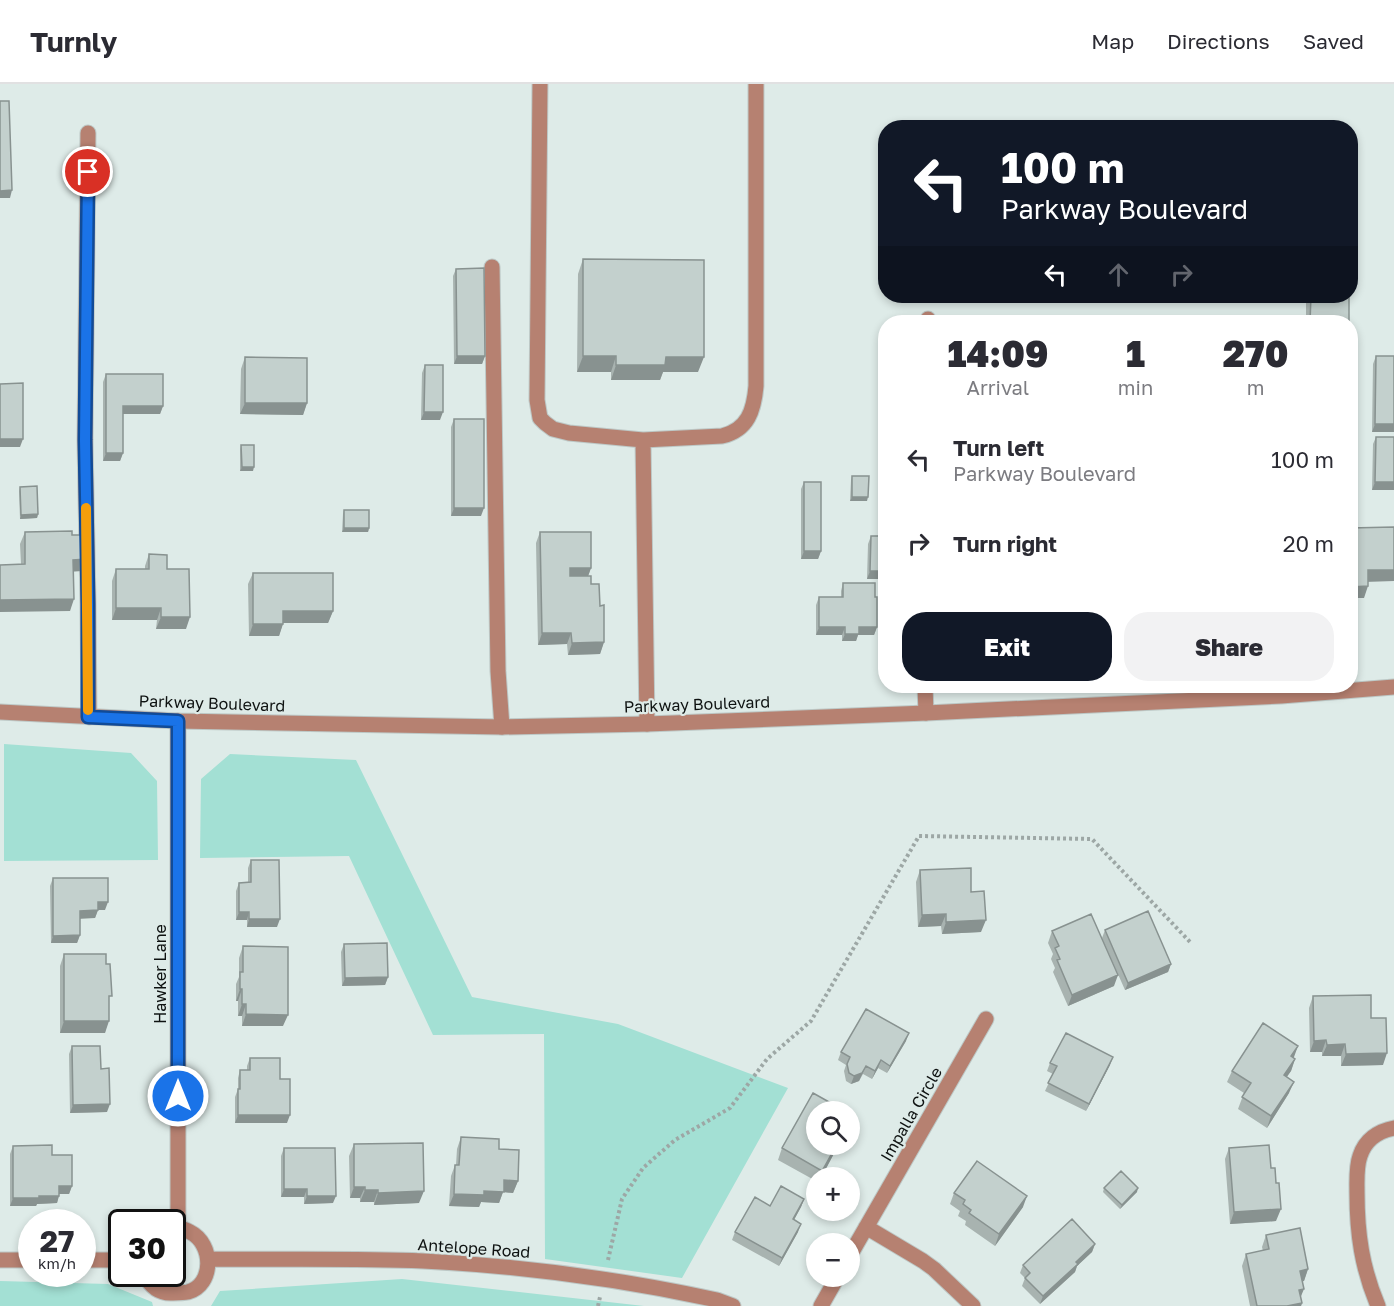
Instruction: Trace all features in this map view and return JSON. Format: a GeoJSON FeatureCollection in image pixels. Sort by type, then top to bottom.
{"type":"FeatureCollection","features":[{"type":"Feature","properties":{"kind":"street"},"geometry":{"type":"LineString","coordinates":[[540,84],[538,411],[540,418],[553,429],[569,433],[643,440],[722,436],[734,433],[740,429],[751,412],[755,400],[756,84]]}},
{"type":"Feature","properties":{"kind":"street"},"geometry":{"type":"LineString","coordinates":[[88,133],[85,440],[88,717]]}},
{"type":"Feature","properties":{"kind":"street"},"geometry":{"type":"LineString","coordinates":[[492,267],[498,671],[502,727]]}},
{"type":"Feature","properties":{"kind":"street"},"geometry":{"type":"LineString","coordinates":[[643,440],[647,724]]}},
{"type":"Feature","properties":{"kind":"street","name":"Parkway Boulevard"},"geometry":{"type":"LineString","coordinates":[[1358,688],[1394,687]]}},
{"type":"Feature","properties":{"kind":"street"},"geometry":{"type":"LineString","coordinates":[[925,693],[926,713]]}},
{"type":"Feature","properties":{"kind":"street","name":"Parkway Boulevard"},"geometry":{"type":"LineString","coordinates":[[0,712],[178,721],[502,727],[926,713],[1250,693]]}},
{"type":"Feature","properties":{"kind":"street","name":"Hawker Lane"},"geometry":{"type":"LineString","coordinates":[[175,1209],[178,721]]}},
{"type":"Feature","properties":{"kind":"street","name":"Impalla Circle"},"geometry":{"type":"LineString","coordinates":[[860,1238],[986,1020]]}},
{"type":"Feature","properties":{"kind":"street"},"geometry":{"type":"LineString","coordinates":[[1378,1306],[1369,1286],[1358,1232],[1358,1164],[1365,1144],[1376,1134],[1394,1128]]}},
{"type":"Feature","properties":{"kind":"street"},"geometry":{"type":"LineString","coordinates":[[866,1227],[929,1265],[973,1306]]}},
{"type":"Feature","properties":{"kind":"street"},"geometry":{"type":"LineString","coordinates":[[154,1287],[178,1299],[197,1287],[205,1278],[208,1255],[196,1234],[186,1231]]}},
{"type":"Feature","properties":{"kind":"street","name":"Antelope Road"},"geometry":{"type":"LineString","coordinates":[[209,1259],[381,1260],[504,1266],[604,1279],[708,1298],[733,1306]]}},
{"type":"Feature","properties":{"kind":"street"},"geometry":{"type":"LineString","coordinates":[[0,1260],[18,1260]]}},
{"type":"Feature","properties":{"kind":"street"},"geometry":{"type":"LineString","coordinates":[[821,1306],[832,1287]]}},
{"type":"Feature","properties":{"kind":"path"},"geometry":{"type":"LineString","coordinates":[[608,1261],[622,1199],[643,1168],[675,1140],[730,1108],[767,1059],[811,1021],[919,836],[1092,839],[1191,943]]}},
{"type":"Feature","properties":{"kind":"path"},"geometry":{"type":"LineString","coordinates":[[598,1306],[600,1297]]}},
{"type":"Feature","properties":{"kind":"green space"},"geometry":{"type":"Polygon","coordinates":[[[4,744],[131,753],[157,781],[158,860],[4,861],[4,744]]]}},
{"type":"Feature","properties":{"kind":"green space"},"geometry":{"type":"Polygon","coordinates":[[[230,754],[356,760],[472,997],[618,1024],[788,1088],[682,1278],[545,1259],[544,1034],[433,1035],[349,856],[200,858],[201,779],[230,754]]]}},
{"type":"Feature","properties":{"kind":"green space"},"geometry":{"type":"Polygon","coordinates":[[[402,1279],[644,1306],[211,1306],[220,1291],[402,1279]]]}},
{"type":"Feature","properties":{"kind":"green space"},"geometry":{"type":"Polygon","coordinates":[[[0,1281],[18,1282],[18,1287],[96,1287],[96,1284],[108,1284],[108,1287],[115,1287],[152,1302],[153,1306],[0,1306],[0,1281]]]}},
{"type":"Feature","properties":{"kind":"building"},"geometry":{"type":"Polygon","coordinates":[[[0,101],[9,101],[12,190],[0,191],[0,101]]]}},
{"type":"Feature","properties":{"kind":"building"},"geometry":{"type":"Polygon","coordinates":[[[583,259],[704,260],[704,357],[666,357],[665,365],[616,365],[616,356],[583,356],[583,259]]]}},
{"type":"Feature","properties":{"kind":"building"},"geometry":{"type":"Polygon","coordinates":[[[484,268],[485,356],[457,356],[456,269],[484,268]]]}},
{"type":"Feature","properties":{"kind":"building"},"geometry":{"type":"Polygon","coordinates":[[[1311,303],[1349,303],[1349,315],[1310,315],[1311,303]]]}},
{"type":"Feature","properties":{"kind":"building"},"geometry":{"type":"Polygon","coordinates":[[[1376,356],[1394,356],[1394,424],[1375,424],[1376,356]]]}},
{"type":"Feature","properties":{"kind":"building"},"geometry":{"type":"Polygon","coordinates":[[[245,357],[307,358],[307,403],[245,403],[245,357]]]}},
{"type":"Feature","properties":{"kind":"building"},"geometry":{"type":"Polygon","coordinates":[[[425,365],[443,365],[443,412],[424,412],[425,365]]]}},
{"type":"Feature","properties":{"kind":"building"},"geometry":{"type":"Polygon","coordinates":[[[106,374],[163,374],[163,406],[123,406],[123,453],[106,453],[106,374]]]}},
{"type":"Feature","properties":{"kind":"building"},"geometry":{"type":"Polygon","coordinates":[[[23,383],[23,439],[0,439],[0,384],[23,383]]]}},
{"type":"Feature","properties":{"kind":"building"},"geometry":{"type":"Polygon","coordinates":[[[454,419],[484,419],[484,508],[454,508],[454,419]]]}},
{"type":"Feature","properties":{"kind":"building"},"geometry":{"type":"Polygon","coordinates":[[[1376,437],[1394,437],[1394,482],[1375,482],[1376,437]]]}},
{"type":"Feature","properties":{"kind":"building"},"geometry":{"type":"Polygon","coordinates":[[[241,445],[254,445],[254,467],[242,467],[241,445]]]}},
{"type":"Feature","properties":{"kind":"building"},"geometry":{"type":"Polygon","coordinates":[[[852,476],[869,476],[868,497],[852,497],[852,476]]]}},
{"type":"Feature","properties":{"kind":"building"},"geometry":{"type":"Polygon","coordinates":[[[804,482],[821,482],[821,551],[804,551],[804,482]]]}},
{"type":"Feature","properties":{"kind":"building"},"geometry":{"type":"Polygon","coordinates":[[[37,486],[38,514],[21,515],[20,487],[37,486]]]}},
{"type":"Feature","properties":{"kind":"building"},"geometry":{"type":"Polygon","coordinates":[[[344,510],[369,510],[369,528],[344,528],[344,510]]]}},
{"type":"Feature","properties":{"kind":"building"},"geometry":{"type":"Polygon","coordinates":[[[1394,527],[1394,570],[1368,570],[1368,586],[1358,587],[1358,528],[1394,527]]]}},
{"type":"Feature","properties":{"kind":"building"},"geometry":{"type":"Polygon","coordinates":[[[72,531],[72,535],[86,535],[87,559],[73,560],[74,599],[0,600],[0,565],[25,564],[25,532],[72,531]]]}},
{"type":"Feature","properties":{"kind":"building"},"geometry":{"type":"Polygon","coordinates":[[[540,532],[591,532],[591,568],[570,568],[570,576],[591,576],[591,584],[599,584],[600,606],[604,605],[604,642],[572,643],[571,633],[542,633],[540,532]]]}},
{"type":"Feature","properties":{"kind":"building"},"geometry":{"type":"Polygon","coordinates":[[[871,536],[878,536],[878,571],[870,571],[871,536]]]}},
{"type":"Feature","properties":{"kind":"building"},"geometry":{"type":"Polygon","coordinates":[[[149,554],[167,555],[167,569],[189,569],[190,617],[161,617],[161,608],[116,608],[116,569],[149,569],[149,554]]]}},
{"type":"Feature","properties":{"kind":"building"},"geometry":{"type":"Polygon","coordinates":[[[253,573],[333,573],[333,611],[283,611],[283,624],[253,624],[253,573]]]}},
{"type":"Feature","properties":{"kind":"building"},"geometry":{"type":"Polygon","coordinates":[[[843,583],[875,583],[877,627],[859,627],[859,634],[845,634],[845,627],[819,627],[819,597],[843,597],[843,583]]]}},
{"type":"Feature","properties":{"kind":"building"},"geometry":{"type":"Polygon","coordinates":[[[251,860],[279,860],[280,919],[249,919],[249,912],[239,912],[239,883],[251,882],[251,860]]]}},
{"type":"Feature","properties":{"kind":"building"},"geometry":{"type":"Polygon","coordinates":[[[971,868],[971,892],[984,891],[986,920],[946,922],[946,914],[922,915],[920,870],[971,868]]]}},
{"type":"Feature","properties":{"kind":"building"},"geometry":{"type":"Polygon","coordinates":[[[53,878],[108,878],[108,902],[98,902],[98,910],[80,911],[80,935],[53,936],[53,878]]]}},
{"type":"Feature","properties":{"kind":"building"},"geometry":{"type":"Polygon","coordinates":[[[1148,911],[1171,964],[1128,983],[1105,930],[1148,911]]]}},
{"type":"Feature","properties":{"kind":"building"},"geometry":{"type":"Polygon","coordinates":[[[1091,914],[1118,975],[1072,995],[1057,960],[1060,959],[1055,948],[1059,946],[1052,931],[1091,914]]]}},
{"type":"Feature","properties":{"kind":"building"},"geometry":{"type":"Polygon","coordinates":[[[387,943],[388,977],[345,978],[344,944],[387,943]]]}},
{"type":"Feature","properties":{"kind":"building"},"geometry":{"type":"Polygon","coordinates":[[[243,946],[288,947],[288,1015],[246,1014],[246,1004],[242,1004],[242,989],[240,989],[240,972],[243,972],[243,946]]]}},
{"type":"Feature","properties":{"kind":"building"},"geometry":{"type":"Polygon","coordinates":[[[64,954],[106,954],[106,964],[110,964],[112,996],[109,996],[109,1021],[64,1021],[64,954]]]}},
{"type":"Feature","properties":{"kind":"building"},"geometry":{"type":"Polygon","coordinates":[[[1371,995],[1371,1018],[1386,1018],[1387,1053],[1346,1054],[1345,1044],[1327,1045],[1326,1040],[1314,1041],[1313,996],[1371,995]]]}},
{"type":"Feature","properties":{"kind":"building"},"geometry":{"type":"Polygon","coordinates":[[[866,1009],[909,1033],[890,1066],[881,1060],[875,1071],[866,1066],[862,1073],[854,1076],[849,1073],[847,1064],[850,1057],[841,1052],[866,1009]]]}},
{"type":"Feature","properties":{"kind":"building"},"geometry":{"type":"Polygon","coordinates":[[[1263,1023],[1298,1046],[1291,1056],[1295,1059],[1284,1075],[1294,1082],[1271,1116],[1242,1097],[1251,1083],[1232,1071],[1263,1023]]]}},
{"type":"Feature","properties":{"kind":"building"},"geometry":{"type":"Polygon","coordinates":[[[1066,1033],[1113,1057],[1089,1104],[1048,1083],[1057,1066],[1050,1063],[1066,1033]]]}},
{"type":"Feature","properties":{"kind":"building"},"geometry":{"type":"Polygon","coordinates":[[[72,1046],[100,1046],[101,1069],[109,1068],[110,1104],[73,1105],[72,1046]]]}},
{"type":"Feature","properties":{"kind":"building"},"geometry":{"type":"Polygon","coordinates":[[[250,1058],[280,1058],[280,1079],[290,1079],[290,1115],[238,1115],[240,1070],[250,1070],[250,1058]]]}},
{"type":"Feature","properties":{"kind":"building"},"geometry":{"type":"Polygon","coordinates":[[[813,1093],[827,1101],[808,1101],[813,1093]]]}},
{"type":"Feature","properties":{"kind":"building"},"geometry":{"type":"Polygon","coordinates":[[[806,1105],[806,1155],[831,1155],[824,1167],[815,1167],[782,1148],[806,1105]]]}},
{"type":"Feature","properties":{"kind":"building"},"geometry":{"type":"Polygon","coordinates":[[[461,1137],[499,1139],[499,1149],[519,1150],[518,1181],[504,1180],[504,1192],[484,1191],[484,1195],[454,1194],[455,1165],[459,1165],[461,1137]]]}},
{"type":"Feature","properties":{"kind":"building"},"geometry":{"type":"Polygon","coordinates":[[[423,1143],[424,1191],[378,1193],[378,1190],[354,1187],[354,1144],[423,1143]]]}},
{"type":"Feature","properties":{"kind":"building"},"geometry":{"type":"Polygon","coordinates":[[[52,1145],[52,1155],[72,1155],[72,1186],[59,1186],[59,1196],[13,1198],[13,1146],[52,1145]]]}},
{"type":"Feature","properties":{"kind":"building"},"geometry":{"type":"Polygon","coordinates":[[[1269,1145],[1271,1168],[1275,1168],[1276,1183],[1279,1183],[1281,1209],[1234,1212],[1229,1148],[1269,1145]]]}},
{"type":"Feature","properties":{"kind":"building"},"geometry":{"type":"Polygon","coordinates":[[[284,1148],[335,1148],[336,1196],[307,1196],[307,1189],[284,1189],[284,1148]]]}},
{"type":"Feature","properties":{"kind":"building"},"geometry":{"type":"Polygon","coordinates":[[[977,1161],[1027,1196],[999,1234],[969,1213],[971,1210],[963,1204],[965,1200],[954,1193],[977,1161]]]}},
{"type":"Feature","properties":{"kind":"building"},"geometry":{"type":"Polygon","coordinates":[[[1121,1171],[1138,1188],[1122,1205],[1104,1188],[1121,1171]]]}},
{"type":"Feature","properties":{"kind":"building"},"geometry":{"type":"Polygon","coordinates":[[[781,1186],[804,1199],[793,1219],[801,1224],[782,1258],[735,1232],[755,1197],[770,1206],[781,1186]]]}},
{"type":"Feature","properties":{"kind":"building"},"geometry":{"type":"Polygon","coordinates":[[[1072,1219],[1095,1244],[1076,1262],[1078,1264],[1043,1296],[1025,1278],[1030,1273],[1023,1265],[1072,1219]]]}},
{"type":"Feature","properties":{"kind":"building"},"geometry":{"type":"Polygon","coordinates":[[[1300,1228],[1308,1269],[1300,1271],[1304,1289],[1299,1290],[1302,1303],[1287,1306],[1257,1306],[1246,1254],[1269,1249],[1266,1235],[1300,1228]]]}},
{"type":"Feature","properties":{"kind":"slow traffic"},"geometry":{"type":"LineString","coordinates":[[86,508],[88,710]]}},
{"type":"Feature","properties":{"kind":"route"},"geometry":{"type":"LineString","coordinates":[[88,172],[85,440],[88,717],[178,721],[178,1096]]}}]}
